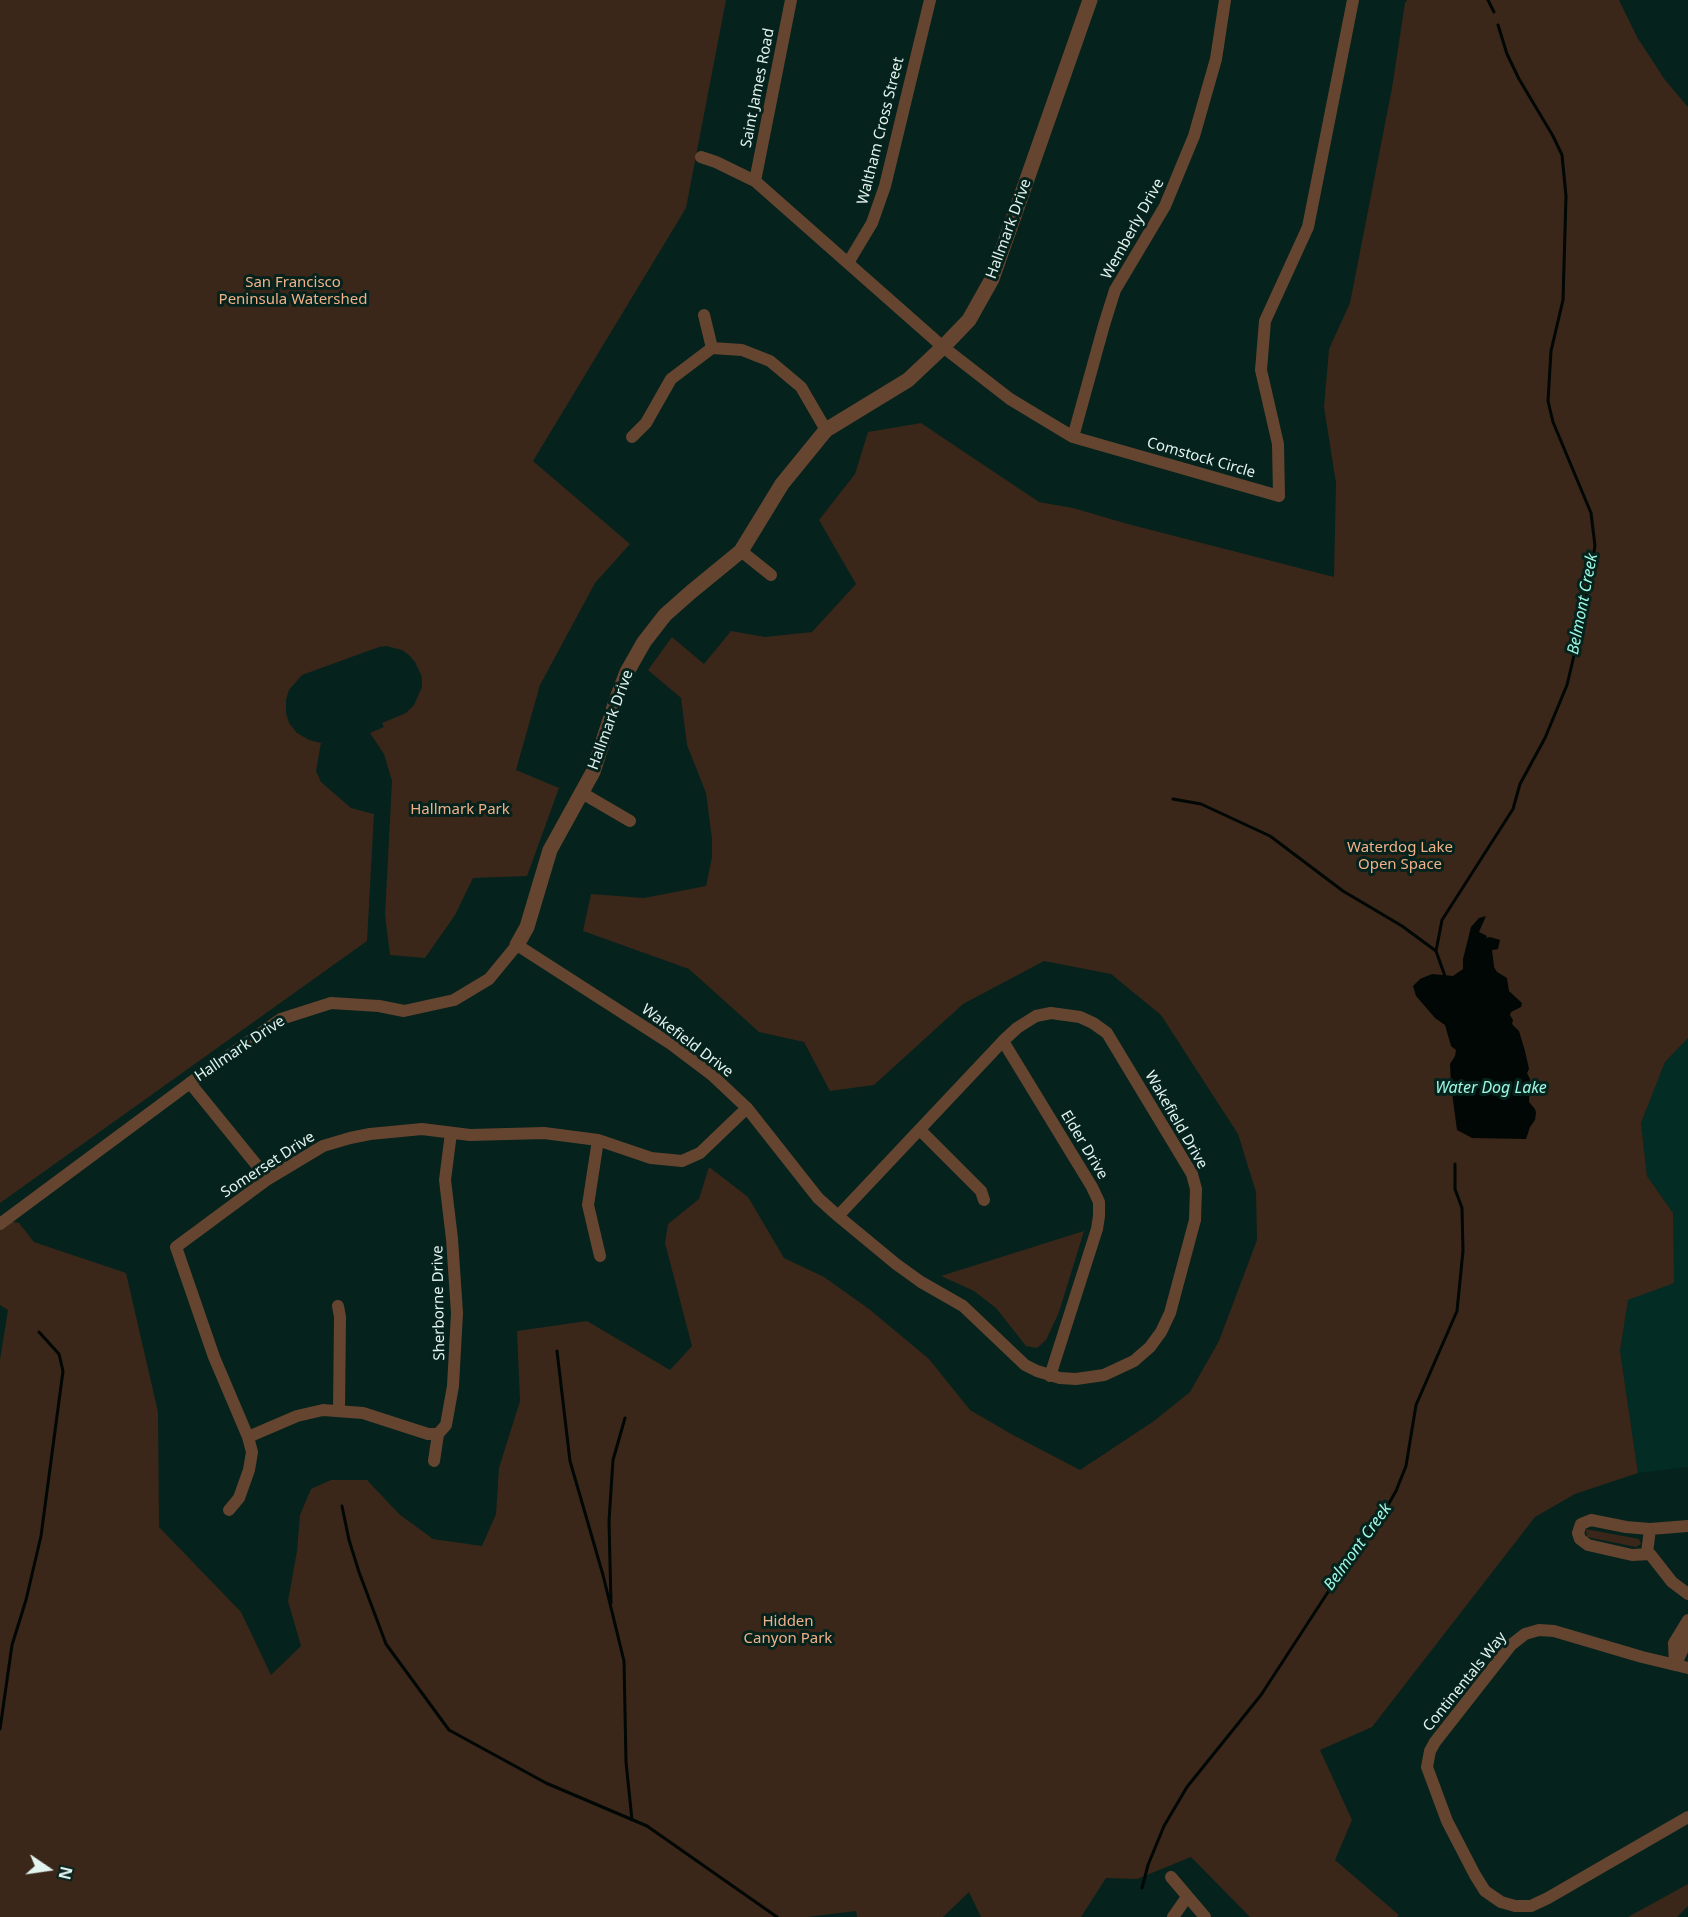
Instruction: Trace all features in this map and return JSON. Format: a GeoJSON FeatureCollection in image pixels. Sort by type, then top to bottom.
{"type":"FeatureCollection","features":[{"type":"Feature","properties":{"kind":"street","name":"Saint James Road"},"geometry":{"type":"LineString","coordinates":[[755,181],[791,0]]}},
{"type":"Feature","properties":{"kind":"street","name":"Waltham Cross Street"},"geometry":{"type":"LineString","coordinates":[[848,263],[872,223],[885,186],[930,0]]}},
{"type":"Feature","properties":{"kind":"street","name":"Hallmark Drive"},"geometry":{"type":"LineString","coordinates":[[0,1224],[190,1083],[281,1019],[330,1003],[379,1006],[404,1011],[454,1000],[489,979],[517,945],[527,927],[550,850],[593,772],[627,672],[644,642],[665,615],[741,551],[782,484],[826,430],[908,380],[969,320],[992,279],[1090,0]]}},
{"type":"Feature","properties":{"kind":"street","name":"Wemberly Drive"},"geometry":{"type":"LineString","coordinates":[[1073,437],[1111,301],[1165,206],[1194,136],[1216,59],[1225,0]]}},
{"type":"Feature","properties":{"kind":"street","name":"Comstock Circle"},"geometry":{"type":"LineString","coordinates":[[701,157],[755,181],[944,347],[1010,399],[1073,437],[1279,496],[1278,444],[1261,370],[1265,321],[1308,227],[1353,0]]}},
{"type":"Feature","properties":{"kind":"street"},"geometry":{"type":"LineString","coordinates":[[704,315],[712,348]]}},
{"type":"Feature","properties":{"kind":"street"},"geometry":{"type":"LineString","coordinates":[[632,437],[646,423],[671,379],[712,348],[742,350],[770,361],[801,387],[826,430]]}},
{"type":"Feature","properties":{"kind":"street"},"geometry":{"type":"LineString","coordinates":[[741,551],[771,575]]}},
{"type":"Feature","properties":{"kind":"street"},"geometry":{"type":"LineString","coordinates":[[582,793],[630,821]]}},
{"type":"Feature","properties":{"kind":"street","name":"Wakefield Drive"},"geometry":{"type":"LineString","coordinates":[[517,945],[671,1044],[712,1075],[747,1108],[818,1198],[838,1216],[921,1282],[963,1306],[1025,1365],[1050,1376],[1076,1378],[1104,1375],[1134,1361],[1150,1347],[1161,1332],[1170,1312],[1194,1220],[1196,1189],[1192,1174],[1114,1042],[1100,1027],[1080,1017],[1051,1012],[1036,1016],[1017,1028],[1003,1041],[838,1216]]}},
{"type":"Feature","properties":{"kind":"street","name":"Elder Drive"},"geometry":{"type":"LineString","coordinates":[[1003,1041],[1099,1202],[1100,1215],[1097,1229],[1050,1376]]}},
{"type":"Feature","properties":{"kind":"street"},"geometry":{"type":"LineString","coordinates":[[190,1083],[268,1179]]}},
{"type":"Feature","properties":{"kind":"street","name":"Somerset Drive"},"geometry":{"type":"LineString","coordinates":[[248,1437],[214,1357],[176,1247],[268,1179],[323,1146],[369,1134],[422,1129],[451,1133],[544,1133],[598,1140],[651,1158],[682,1161],[700,1153],[747,1108]]}},
{"type":"Feature","properties":{"kind":"street"},"geometry":{"type":"LineString","coordinates":[[920,1130],[981,1191],[984,1200]]}},
{"type":"Feature","properties":{"kind":"street","name":"Sherborne Drive"},"geometry":{"type":"LineString","coordinates":[[435,1461],[438,1434],[446,1425],[450,1411],[456,1360],[456,1276],[445,1180],[451,1133]]}},
{"type":"Feature","properties":{"kind":"street"},"geometry":{"type":"LineString","coordinates":[[598,1140],[588,1205],[600,1256]]}},
{"type":"Feature","properties":{"kind":"street"},"geometry":{"type":"LineString","coordinates":[[338,1306],[340,1317],[339,1410]]}},
{"type":"Feature","properties":{"kind":"street"},"geometry":{"type":"LineString","coordinates":[[229,1510],[239,1498],[249,1470],[252,1452],[248,1437],[297,1416],[323,1410],[363,1413],[428,1434],[438,1434]]}},
{"type":"Feature","properties":{"kind":"street"},"geometry":{"type":"LineString","coordinates":[[1688,1526],[1650,1529],[1591,1520],[1581,1524],[1578,1533],[1580,1539],[1588,1545],[1632,1556],[1647,1552],[1652,1555],[1672,1582],[1688,1594]]}},
{"type":"Feature","properties":{"kind":"street"},"geometry":{"type":"LineString","coordinates":[[1647,1552],[1650,1529]]}},
{"type":"Feature","properties":{"kind":"street"},"geometry":{"type":"LineString","coordinates":[[1682,1666],[1674,1643],[1688,1620]]}},
{"type":"Feature","properties":{"kind":"street","name":"Continentals Way"},"geometry":{"type":"LineString","coordinates":[[1682,1666],[1554,1631],[1539,1630],[1525,1634],[1510,1645],[1435,1742],[1428,1757],[1428,1774],[1447,1821],[1485,1891],[1501,1902],[1534,1912],[1567,1888],[1688,1817]]}},
{"type":"Feature","properties":{"kind":"street"},"geometry":{"type":"LineString","coordinates":[[1682,1666],[1688,1638]]}},
{"type":"Feature","properties":{"kind":"street"},"geometry":{"type":"LineString","coordinates":[[1171,1877],[1205,1917]]}},
{"type":"Feature","properties":{"kind":"street"},"geometry":{"type":"LineString","coordinates":[[1173,1917],[1187,1897]]}},
{"type":"Feature","properties":{"kind":"shaded area"},"geometry":{"type":"Polygon","coordinates":[[[1688,1038],[1688,1467],[1638,1473],[1620,1351],[1628,1300],[1673,1213],[1647,1176],[1641,1123],[1665,1062],[1688,1038]]]}},
{"type":"Feature","properties":{"kind":"green space","name":"San Francisco Peninsula Watershed"},"geometry":{"type":"Polygon","coordinates":[[[0,0],[726,0],[686,208],[533,461],[630,544],[595,583],[540,685],[516,770],[559,788],[527,876],[473,878],[455,915],[425,958],[390,955],[385,915],[392,781],[384,754],[370,733],[384,727],[382,723],[406,713],[414,705],[422,687],[422,677],[409,655],[402,650],[386,646],[302,675],[289,690],[286,700],[289,723],[297,733],[309,740],[321,743],[316,771],[321,782],[351,808],[374,814],[367,941],[0,1203],[0,0]]]}},
{"type":"Feature","properties":{"kind":"green space"},"geometry":{"type":"Polygon","coordinates":[[[1407,0],[1619,0],[1637,37],[1665,80],[1688,107],[1688,1038],[1665,1062],[1641,1123],[1647,1176],[1673,1213],[1674,1283],[1628,1300],[1620,1351],[1638,1473],[1575,1494],[1535,1517],[1372,1727],[1320,1750],[1352,1820],[1335,1860],[1399,1915],[1397,1917],[1250,1917],[1191,1857],[1137,1879],[1106,1878],[1081,1917],[981,1917],[969,1892],[943,1917],[857,1917],[856,1911],[807,1917],[0,1917],[0,1360],[8,1310],[0,1305],[0,1224],[4,1220],[19,1223],[34,1242],[126,1273],[158,1412],[159,1527],[241,1612],[271,1675],[301,1646],[288,1601],[297,1551],[300,1515],[311,1489],[331,1480],[367,1480],[399,1514],[433,1539],[482,1546],[496,1514],[499,1468],[520,1401],[517,1331],[587,1321],[670,1370],[692,1346],[665,1243],[668,1224],[699,1199],[709,1167],[748,1197],[784,1258],[824,1277],[869,1309],[929,1359],[970,1410],[1080,1470],[1154,1421],[1190,1392],[1219,1341],[1257,1240],[1256,1192],[1238,1134],[1161,1015],[1111,974],[1044,961],[963,1004],[874,1085],[830,1091],[804,1042],[759,1032],[689,969],[583,931],[591,894],[644,898],[706,886],[712,857],[712,839],[706,793],[687,745],[681,698],[648,670],[672,637],[704,664],[731,631],[765,637],[812,632],[856,584],[819,520],[855,474],[868,432],[921,423],[1039,502],[1073,508],[1334,577],[1336,483],[1324,407],[1329,349],[1350,303],[1407,0]]]}},
{"type":"Feature","properties":{"kind":"green space"},"geometry":{"type":"Polygon","coordinates":[[[1084,1231],[1059,1312],[1046,1340],[1037,1348],[1026,1346],[996,1308],[974,1291],[941,1276],[1084,1231]]]}},
{"type":"Feature","properties":{"kind":"green space"},"geometry":{"type":"Polygon","coordinates":[[[1586,1529],[1639,1539],[1641,1544],[1636,1547],[1587,1537],[1586,1529]]]}},
{"type":"Feature","properties":{"kind":"green space"},"geometry":{"type":"Polygon","coordinates":[[[1688,1884],[1688,1906],[1677,1917],[1628,1917],[1688,1884]]]}},
{"type":"Feature","properties":{"kind":"water","name":"Water Dog Lake"},"geometry":{"type":"Polygon","coordinates":[[[1486,916],[1479,932],[1487,936],[1486,938],[1500,940],[1498,949],[1492,950],[1494,967],[1497,972],[1507,978],[1509,991],[1522,1003],[1521,1007],[1511,1012],[1510,1015],[1513,1020],[1512,1024],[1519,1031],[1525,1051],[1529,1069],[1527,1073],[1530,1079],[1529,1102],[1536,1113],[1526,1139],[1472,1138],[1457,1130],[1450,1064],[1456,1050],[1451,1046],[1445,1025],[1435,1018],[1416,996],[1413,986],[1420,979],[1432,974],[1453,976],[1463,969],[1463,959],[1471,927],[1479,918],[1486,916]]]}},
{"type":"Feature","properties":{"kind":"waterway","name":"Belmont Creek"},"geometry":{"type":"LineString","coordinates":[[1488,0],[1494,12]]}},
{"type":"Feature","properties":{"kind":"waterway","name":"Belmont Creek"},"geometry":{"type":"LineString","coordinates":[[1446,979],[1436,951],[1442,920],[1513,809],[1520,784],[1545,738],[1567,685],[1580,630],[1595,546],[1591,513],[1553,422],[1548,401],[1551,351],[1563,300],[1566,196],[1562,155],[1519,79],[1507,54],[1498,25]]}},
{"type":"Feature","properties":{"kind":"waterway"},"geometry":{"type":"LineString","coordinates":[[1173,799],[1201,804],[1270,836],[1343,891],[1402,926],[1436,951]]}},
{"type":"Feature","properties":{"kind":"waterway","name":"Belmont Creek"},"geometry":{"type":"LineString","coordinates":[[1142,1888],[1148,1865],[1164,1826],[1187,1787],[1261,1695],[1328,1592],[1341,1565],[1380,1519],[1396,1491],[1406,1466],[1416,1405],[1457,1311],[1463,1251],[1462,1208],[1455,1189],[1455,1164]]}},
{"type":"Feature","properties":{"kind":"waterway"},"geometry":{"type":"LineString","coordinates":[[0,1729],[12,1645],[26,1600],[41,1536],[63,1371],[59,1354],[39,1332]]}},
{"type":"Feature","properties":{"kind":"waterway"},"geometry":{"type":"LineString","coordinates":[[557,1351],[570,1461],[603,1575],[624,1661],[626,1762],[632,1820]]}},
{"type":"Feature","properties":{"kind":"waterway"},"geometry":{"type":"LineString","coordinates":[[611,1603],[609,1521],[613,1460],[625,1418]]}},
{"type":"Feature","properties":{"kind":"waterway"},"geometry":{"type":"LineString","coordinates":[[342,1506],[359,1572],[386,1644],[449,1730],[546,1783],[647,1826],[777,1917]]}},
{"type":"Feature","properties":{"kind":"park label","name":"Hallmark Park"},"geometry":{"type":"Point","coordinates":[460,810]}},
{"type":"Feature","properties":{"kind":"park label","name":"Waterdog Lake Open Space"},"geometry":{"type":"Point","coordinates":[1400,856]}},
{"type":"Feature","properties":{"kind":"park label","name":"Hidden Canyon Park"},"geometry":{"type":"Point","coordinates":[788,1630]}}]}
